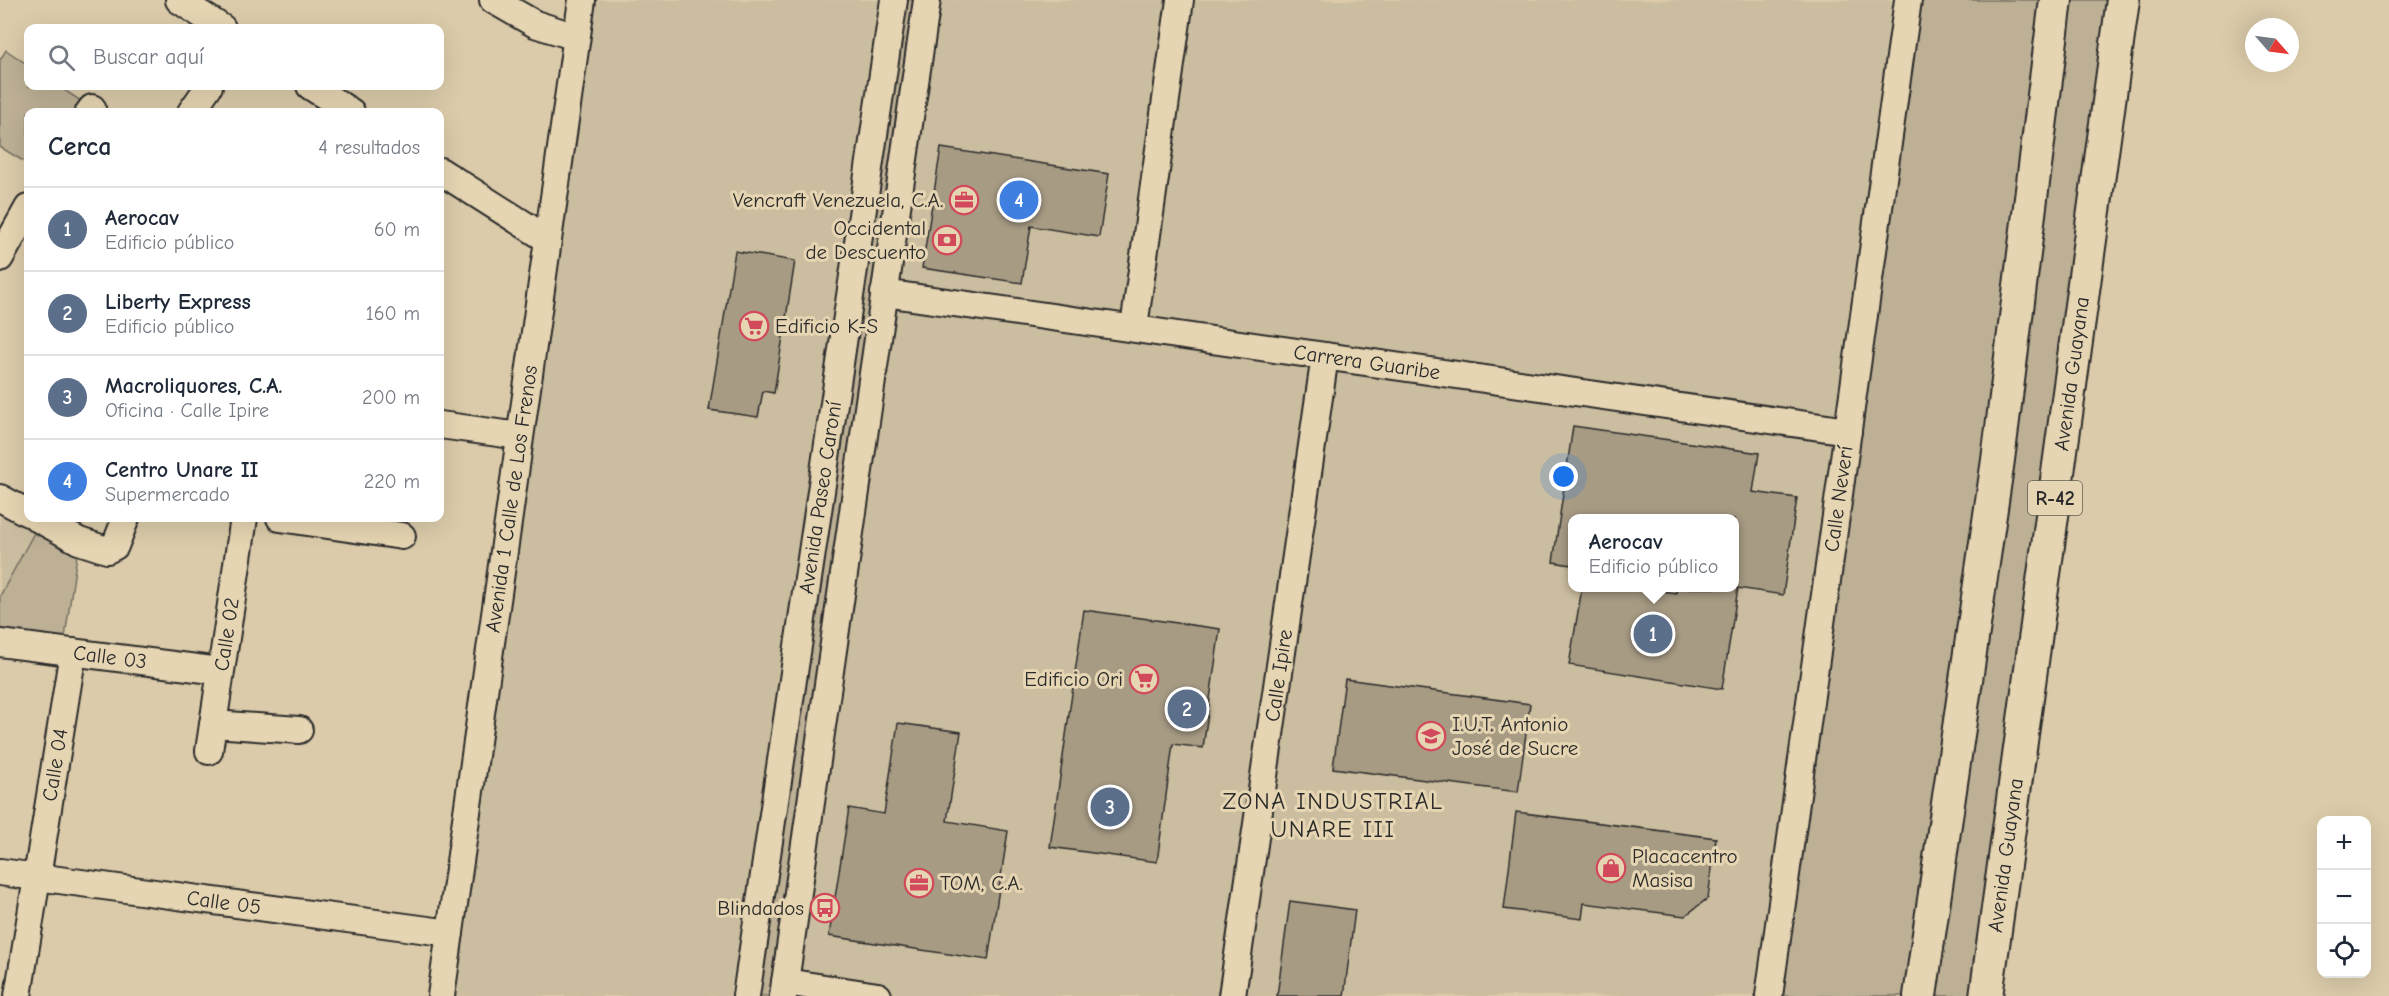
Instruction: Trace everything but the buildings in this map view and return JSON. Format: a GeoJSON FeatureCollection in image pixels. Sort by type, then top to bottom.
{"type":"FeatureCollection","features":[{"type":"Feature","properties":{"kind":"main road"},"geometry":{"type":"LineString","coordinates":[[1920,996],[1998,460],[2056,0]]}},
{"type":"Feature","properties":{"kind":"main road","name":"Avenida Guayana"},"geometry":{"type":"LineString","coordinates":[[1986,996],[2124,0]]}},
{"type":"Feature","properties":{"kind":"street"},"geometry":{"type":"LineString","coordinates":[[178,0],[216,24]]}},
{"type":"Feature","properties":{"kind":"street"},"geometry":{"type":"LineString","coordinates":[[493,0],[535,24],[576,37]]}},
{"type":"Feature","properties":{"kind":"street","name":"Avenida 1 Calle de Los Frenos"},"geometry":{"type":"LineString","coordinates":[[441,996],[582,0]]}},
{"type":"Feature","properties":{"kind":"street","name":"Avenida Paseo Caroní"},"geometry":{"type":"LineString","coordinates":[[746,996],[894,0]]}},
{"type":"Feature","properties":{"kind":"street","name":"Avenida Paseo Caroní"},"geometry":{"type":"LineString","coordinates":[[784,989],[927,0]]}},
{"type":"Feature","properties":{"kind":"street"},"geometry":{"type":"LineString","coordinates":[[1134,327],[1180,0]]}},
{"type":"Feature","properties":{"kind":"street","name":"Calle Neverí"},"geometry":{"type":"LineString","coordinates":[[1769,996],[1908,0]]}},
{"type":"Feature","properties":{"kind":"street"},"geometry":{"type":"LineString","coordinates":[[194,108],[206,90]]}},
{"type":"Feature","properties":{"kind":"street"},"geometry":{"type":"LineString","coordinates":[[316,90],[345,108]]}},
{"type":"Feature","properties":{"kind":"street"},"geometry":{"type":"LineString","coordinates":[[444,174],[547,239]]}},
{"type":"Feature","properties":{"kind":"street"},"geometry":{"type":"LineString","coordinates":[[13,250],[24,219]]}},
{"type":"Feature","properties":{"kind":"street","name":"Carrera Guaribe"},"geometry":{"type":"LineString","coordinates":[[884,293],[1848,431]]}},
{"type":"Feature","properties":{"kind":"street","name":"Calle Ipire"},"geometry":{"type":"LineString","coordinates":[[1232,996],[1325,356]]}},
{"type":"Feature","properties":{"kind":"street"},"geometry":{"type":"LineString","coordinates":[[444,426],[519,436]]}},
{"type":"Feature","properties":{"kind":"street"},"geometry":{"type":"LineString","coordinates":[[0,498],[24,511]]}},
{"type":"Feature","properties":{"kind":"street"},"geometry":{"type":"LineString","coordinates":[[44,522],[79,541],[107,550],[115,546],[124,522]]}},
{"type":"Feature","properties":{"kind":"street","name":"Calle 02"},"geometry":{"type":"LineString","coordinates":[[209,752],[243,522]]}},
{"type":"Feature","properties":{"kind":"street"},"geometry":{"type":"LineString","coordinates":[[307,522],[402,536]]}},
{"type":"Feature","properties":{"kind":"street","name":"Calle 03"},"geometry":{"type":"LineString","coordinates":[[0,643],[220,671]]}},
{"type":"Feature","properties":{"kind":"street","name":"Calle 04"},"geometry":{"type":"LineString","coordinates":[[18,996],[73,652]]}},
{"type":"Feature","properties":{"kind":"street"},"geometry":{"type":"LineString","coordinates":[[213,724],[299,730]]}},
{"type":"Feature","properties":{"kind":"street","name":"Calle 05"},"geometry":{"type":"LineString","coordinates":[[0,872],[450,933]]}},
{"type":"Feature","properties":{"kind":"street"},"geometry":{"type":"LineString","coordinates":[[784,989],[878,996]]}},
{"type":"Feature","properties":{"kind":"shaded area"},"geometry":{"type":"Polygon","coordinates":[[[582,0],[894,0],[746,996],[441,996],[582,0]]]}},
{"type":"Feature","properties":{"kind":"shaded area"},"geometry":{"type":"Polygon","coordinates":[[[894,0],[927,0],[783,996],[746,996],[894,0]]]}},
{"type":"Feature","properties":{"kind":"shaded area"},"geometry":{"type":"Polygon","coordinates":[[[927,0],[1911,0],[1770,996],[783,996],[927,0]]]}},
{"type":"Feature","properties":{"kind":"shaded area"},"geometry":{"type":"Polygon","coordinates":[[[1911,0],[2123,0],[1986,996],[1769,996],[1911,0]]]}},
{"type":"Feature","properties":{"kind":"shaded area"},"geometry":{"type":"Polygon","coordinates":[[[6,50],[24,62],[24,90],[64,90],[92,108],[24,108],[24,162],[0,147],[0,60],[6,50]]]}},
{"type":"Feature","properties":{"kind":"shaded area"},"geometry":{"type":"Polygon","coordinates":[[[0,498],[24,511],[24,522],[40,522],[0,596],[0,498]]]}},
{"type":"Feature","properties":{"kind":"shaded area"},"geometry":{"type":"Polygon","coordinates":[[[40,522],[45,522],[79,541],[63,651],[0,643],[0,596],[40,522]]]}},
{"type":"Feature","properties":{"kind":"place","name":"Vencraft Venezuela, C.A."},"geometry":{"type":"Point","coordinates":[964,200]}},
{"type":"Feature","properties":{"kind":"place","name":"Centro Unare II"},"geometry":{"type":"Point","coordinates":[1019,200]}},
{"type":"Feature","properties":{"kind":"place","name":"Occidental de Descuento"},"geometry":{"type":"Point","coordinates":[947,240]}},
{"type":"Feature","properties":{"kind":"place","name":"Edificio K-S"},"geometry":{"type":"Point","coordinates":[754,326]}},
{"type":"Feature","properties":{"kind":"place","name":"Aerocav"},"geometry":{"type":"Point","coordinates":[1653,634]}},
{"type":"Feature","properties":{"kind":"place","name":"Edificio Ori"},"geometry":{"type":"Point","coordinates":[1144,679]}},
{"type":"Feature","properties":{"kind":"place","name":"Liberty Express"},"geometry":{"type":"Point","coordinates":[1187,709]}},
{"type":"Feature","properties":{"kind":"place","name":"I.U.T. Antonio José de Sucre"},"geometry":{"type":"Point","coordinates":[1431,736]}},
{"type":"Feature","properties":{"kind":"place","name":"Macroliquores, C.A."},"geometry":{"type":"Point","coordinates":[1110,807]}},
{"type":"Feature","properties":{"kind":"place","name":"Placacentro Masisa"},"geometry":{"type":"Point","coordinates":[1611,868]}},
{"type":"Feature","properties":{"kind":"place","name":"TOM, C.A."},"geometry":{"type":"Point","coordinates":[919,883]}},
{"type":"Feature","properties":{"kind":"place","name":"Blindados"},"geometry":{"type":"Point","coordinates":[825,908]}},
{"type":"Feature","properties":{"kind":"district","name":"ZONA INDUSTRIAL UNARE III"},"geometry":{"type":"Point","coordinates":[1333,815]}}]}
